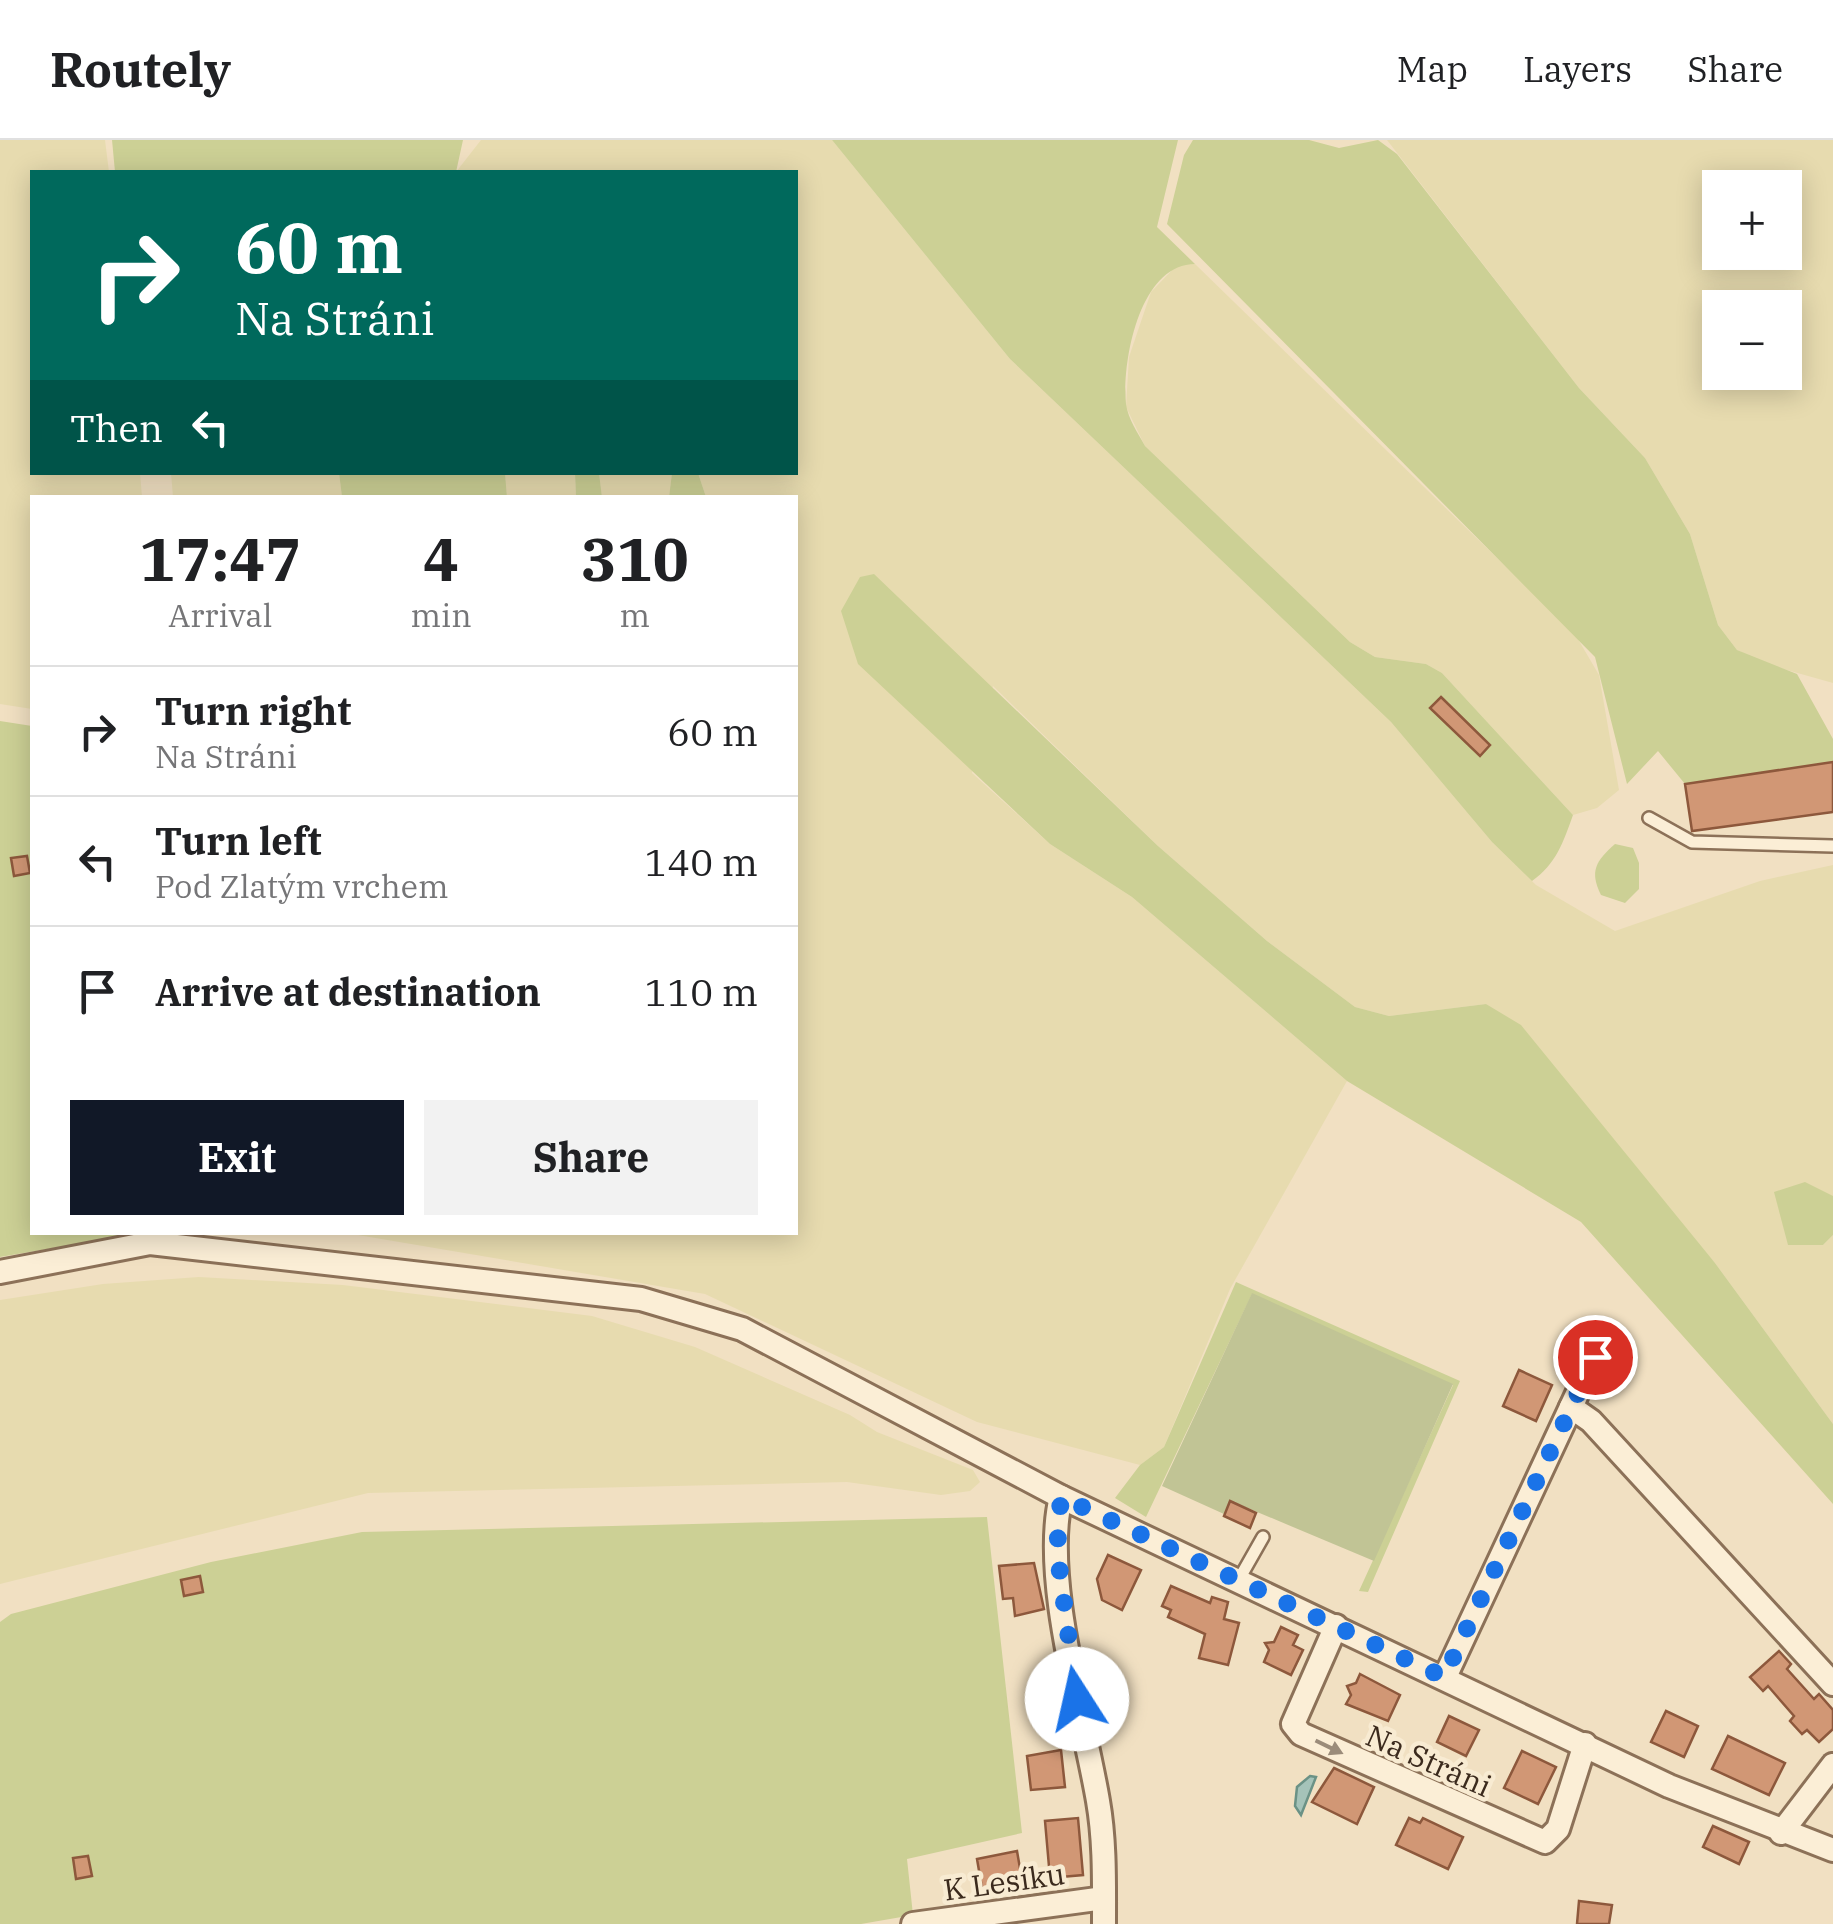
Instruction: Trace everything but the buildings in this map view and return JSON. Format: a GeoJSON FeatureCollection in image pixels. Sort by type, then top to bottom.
{"type":"FeatureCollection","features":[{"type":"Feature","properties":{"kind":"street"},"geometry":{"type":"LineString","coordinates":[[0,1272],[150,1244],[642,1299],[742,1330],[1061,1497],[1585,1744],[1782,1833],[1833,1850]]}},
{"type":"Feature","properties":{"kind":"street"},"geometry":{"type":"LineString","coordinates":[[1444,1677],[1606,1332]]}},
{"type":"Feature","properties":{"kind":"street"},"geometry":{"type":"LineString","coordinates":[[1571,1407],[1591,1421],[1833,1684]]}},
{"type":"Feature","properties":{"kind":"street"},"geometry":{"type":"LineString","coordinates":[[1061,1497],[1056,1529],[1064,1621],[1098,1802],[1104,1924]]}},
{"type":"Feature","properties":{"kind":"street","name":"Na Stráni"},"geometry":{"type":"LineString","coordinates":[[1336,1626],[1295,1711],[1293,1724],[1298,1732],[1370,1768],[1545,1842],[1558,1829],[1585,1744]]}},
{"type":"Feature","properties":{"kind":"street"},"geometry":{"type":"LineString","coordinates":[[1782,1833],[1833,1765]]}},
{"type":"Feature","properties":{"kind":"street","name":"K Lesíku"},"geometry":{"type":"LineString","coordinates":[[913,1924],[1104,1898]]}},
{"type":"Feature","properties":{"kind":"lane"},"geometry":{"type":"LineString","coordinates":[[1649,818],[1692,842],[1833,846]]}},
{"type":"Feature","properties":{"kind":"lane"},"geometry":{"type":"LineString","coordinates":[[1238,1581],[1262,1537]]}},
{"type":"Feature","properties":{"kind":"shaded area"},"geometry":{"type":"Polygon","coordinates":[[[0,140],[105,140],[109,170],[30,170],[30,475],[140,475],[142,495],[30,495],[30,709],[0,704],[0,140]]]}},
{"type":"Feature","properties":{"kind":"shaded area"},"geometry":{"type":"Polygon","coordinates":[[[481,140],[832,140],[1010,359],[1391,722],[1492,842],[1536,885],[1615,931],[1760,881],[1833,865],[1833,1196],[1823,1245],[1833,1235],[1833,1424],[1715,1263],[1486,1004],[1389,1016],[1355,1007],[1267,941],[1158,846],[993,686],[972,773],[1050,844],[1132,897],[1347,1081],[1230,1289],[1164,1447],[1140,1465],[977,1422],[705,1294],[358,1235],[798,1235],[798,495],[705,495],[699,475],[798,475],[798,170],[458,170],[481,140]]]}},
{"type":"Feature","properties":{"kind":"shaded area"},"geometry":{"type":"Polygon","coordinates":[[[1387,140],[1833,140],[1833,683],[1769,665],[1737,650],[1718,625],[1690,534],[1645,458],[1579,388],[1387,140]]]}},
{"type":"Feature","properties":{"kind":"shaded area"},"geometry":{"type":"Polygon","coordinates":[[[1178,264],[1195,264],[1575,634],[1599,675],[1619,790],[1597,808],[1573,815],[1442,673],[1426,664],[1375,657],[1350,642],[1145,446],[1126,407],[1129,357],[1151,292],[1178,264]]]}},
{"type":"Feature","properties":{"kind":"shaded area"},"geometry":{"type":"Polygon","coordinates":[[[171,475],[339,475],[342,495],[173,495],[171,475]]]}},
{"type":"Feature","properties":{"kind":"shaded area"},"geometry":{"type":"Polygon","coordinates":[[[505,475],[575,475],[576,495],[507,495],[505,475]]]}},
{"type":"Feature","properties":{"kind":"shaded area"},"geometry":{"type":"Polygon","coordinates":[[[599,475],[672,475],[669,495],[602,495],[599,475]]]}},
{"type":"Feature","properties":{"kind":"shaded area"},"geometry":{"type":"Polygon","coordinates":[[[199,1277],[343,1285],[592,1316],[695,1347],[850,1415],[877,1432],[973,1470],[980,1482],[970,1491],[941,1495],[847,1482],[368,1493],[0,1584],[0,1300],[103,1284],[199,1277]]]}},
{"type":"Feature","properties":{"kind":"green space"},"geometry":{"type":"Polygon","coordinates":[[[112,140],[463,140],[456,170],[115,170],[112,140]]]}},
{"type":"Feature","properties":{"kind":"green space"},"geometry":{"type":"Polygon","coordinates":[[[832,140],[1178,140],[1157,227],[1195,264],[1176,268],[1160,280],[1138,318],[1126,385],[1127,410],[1134,426],[1145,446],[1350,642],[1375,657],[1426,664],[1442,673],[1573,815],[1558,852],[1540,874],[1532,881],[1492,842],[1391,722],[1010,359],[832,140]]]}},
{"type":"Feature","properties":{"kind":"green space"},"geometry":{"type":"Polygon","coordinates":[[[1193,140],[1309,140],[1339,148],[1378,140],[1397,154],[1579,388],[1645,458],[1690,534],[1718,625],[1737,650],[1797,674],[1833,739],[1833,762],[1685,784],[1658,751],[1627,784],[1595,657],[1167,224],[1184,155],[1193,140]]]}},
{"type":"Feature","properties":{"kind":"green space"},"geometry":{"type":"Polygon","coordinates":[[[339,475],[505,475],[507,495],[342,495],[339,475]]]}},
{"type":"Feature","properties":{"kind":"green space"},"geometry":{"type":"Polygon","coordinates":[[[575,475],[599,475],[602,495],[576,495],[575,475]]]}},
{"type":"Feature","properties":{"kind":"green space"},"geometry":{"type":"Polygon","coordinates":[[[672,475],[699,475],[705,495],[669,495],[672,475]]]}},
{"type":"Feature","properties":{"kind":"green space"},"geometry":{"type":"Polygon","coordinates":[[[874,574],[1158,846],[1267,941],[1355,1007],[1389,1016],[1486,1004],[1521,1025],[1715,1263],[1833,1424],[1833,1504],[1581,1222],[1347,1081],[1132,897],[1050,844],[858,664],[841,611],[860,577],[874,574]]]}},
{"type":"Feature","properties":{"kind":"green space"},"geometry":{"type":"Polygon","coordinates":[[[0,721],[30,726],[30,1235],[124,1235],[0,1257],[0,721]]]}},
{"type":"Feature","properties":{"kind":"green space"},"geometry":{"type":"Polygon","coordinates":[[[1615,844],[1633,848],[1639,863],[1639,889],[1625,903],[1601,895],[1595,879],[1599,861],[1615,844]]]}},
{"type":"Feature","properties":{"kind":"green space"},"geometry":{"type":"Polygon","coordinates":[[[1805,1182],[1833,1196],[1833,1235],[1823,1245],[1788,1245],[1774,1192],[1805,1182]]]}},
{"type":"Feature","properties":{"kind":"green space"},"geometry":{"type":"Polygon","coordinates":[[[1236,1282],[1460,1381],[1368,1592],[1359,1591],[1453,1385],[1252,1294],[1146,1517],[1115,1498],[1140,1465],[1164,1447],[1236,1282]]]}},
{"type":"Feature","properties":{"kind":"green space"},"geometry":{"type":"Polygon","coordinates":[[[1252,1293],[1453,1384],[1374,1561],[1231,1501],[1224,1514],[1162,1486],[1252,1293]]]}},
{"type":"Feature","properties":{"kind":"green space"},"geometry":{"type":"Polygon","coordinates":[[[987,1517],[1022,1833],[907,1859],[913,1915],[861,1924],[0,1924],[0,1622],[11,1614],[211,1562],[362,1532],[987,1517]]]}},
{"type":"Feature","properties":{"kind":"water"},"geometry":{"type":"Polygon","coordinates":[[[1310,1776],[1316,1777],[1301,1815],[1295,1806],[1297,1787],[1310,1776]]]}},
{"type":"Feature","properties":{"kind":"route"},"geometry":{"type":"LineString","coordinates":[[1077,1699],[1057,1550],[1061,1497],[1444,1677],[1595,1357]]}}]}
